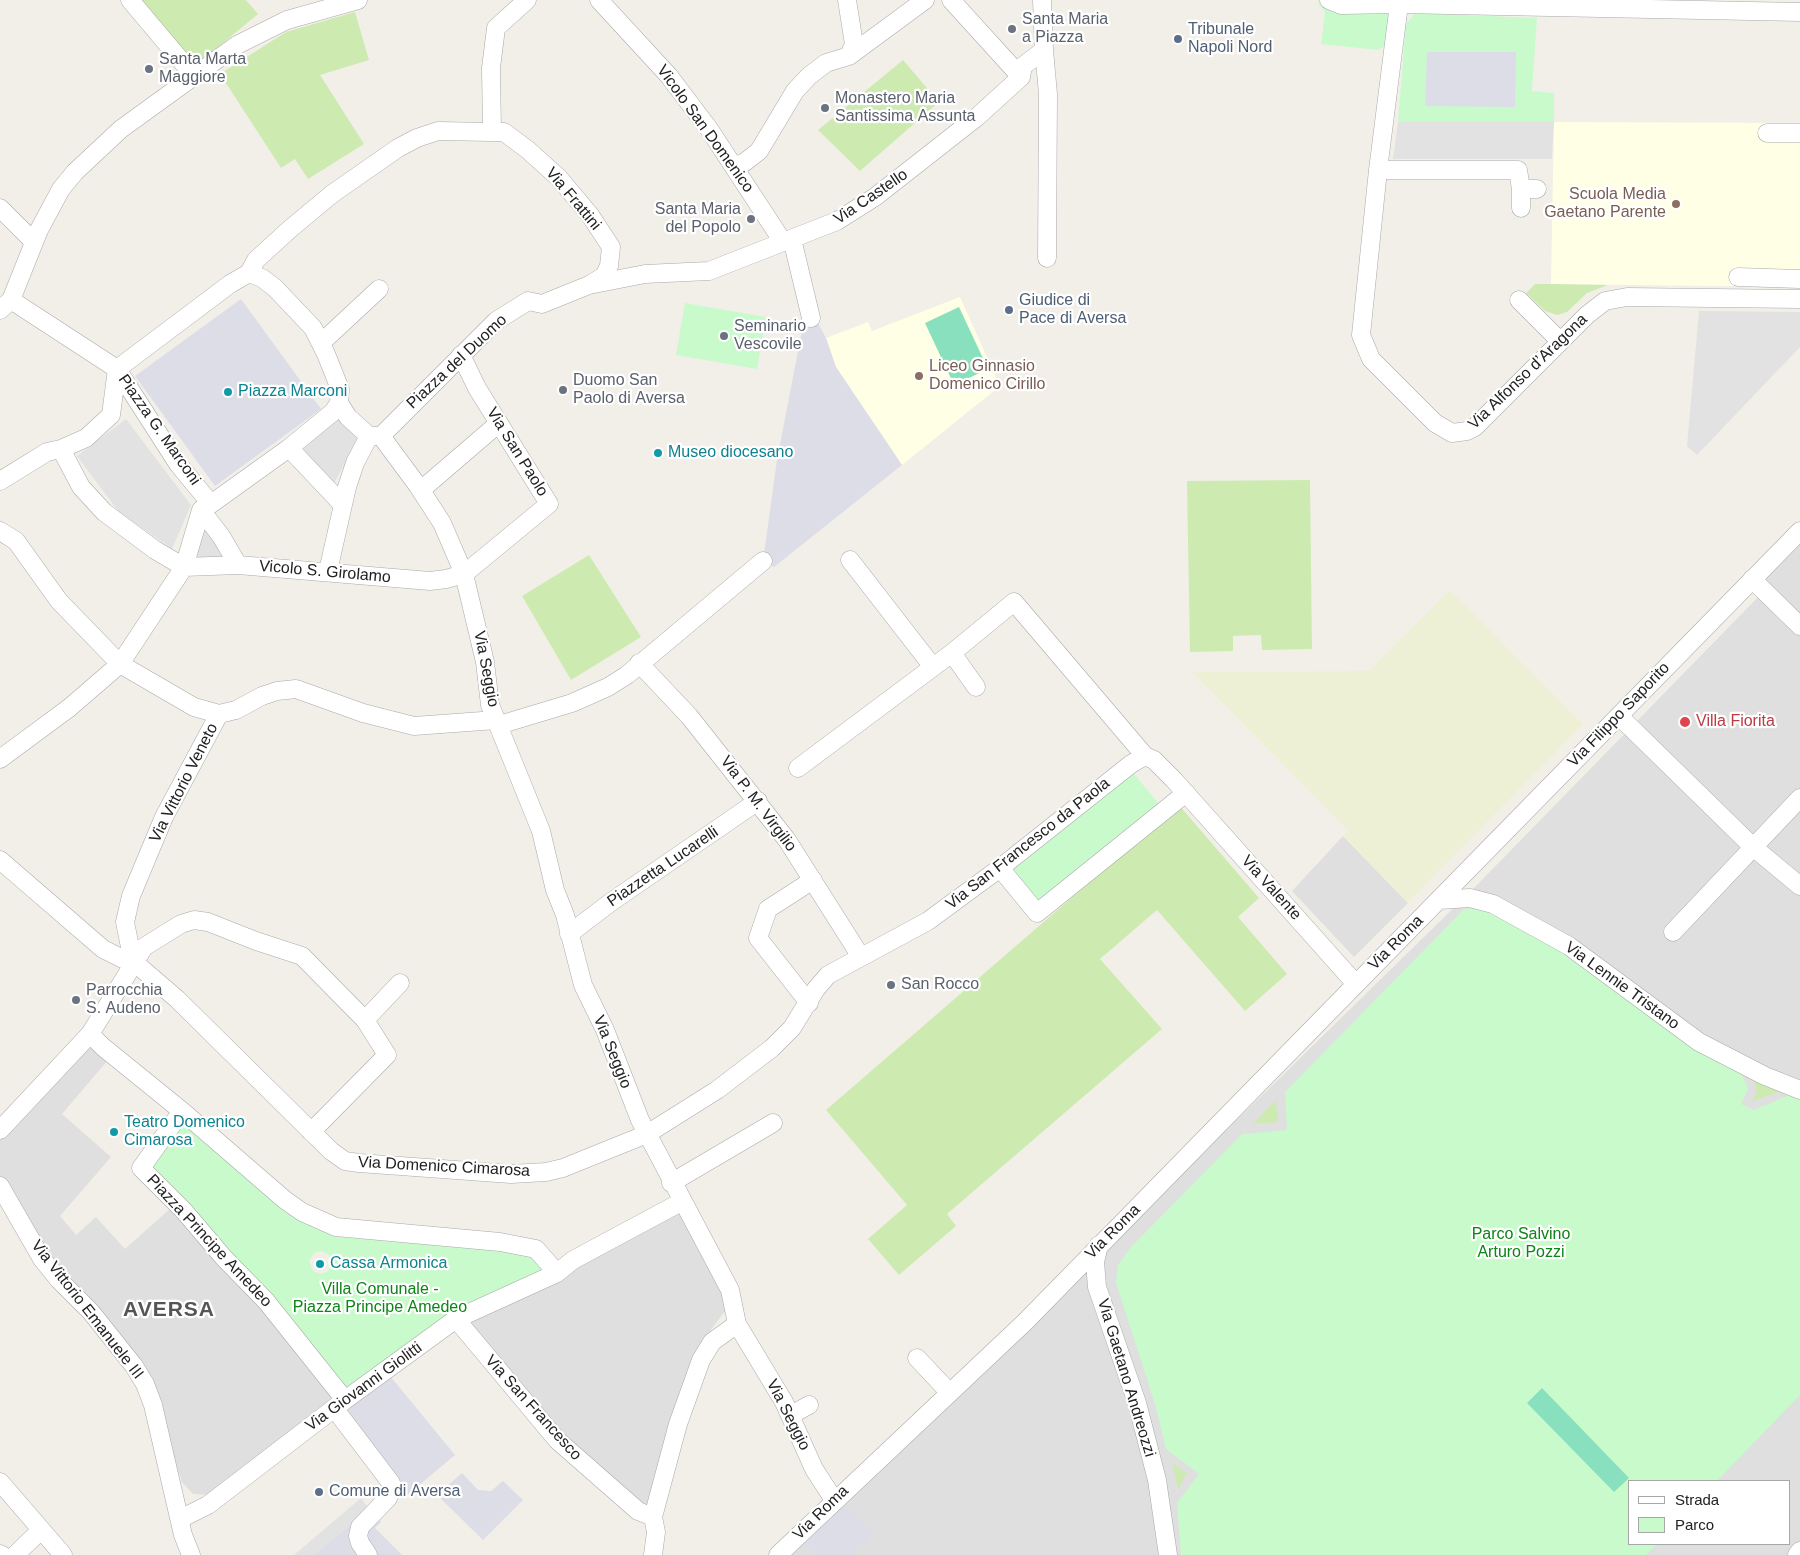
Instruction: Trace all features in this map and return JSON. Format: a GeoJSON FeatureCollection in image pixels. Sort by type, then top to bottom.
{"type":"FeatureCollection","features":[{"type":"Feature","properties":{"kind":"street"},"geometry":{"type":"LineString","coordinates":[[130,0],[194,76]]}},
{"type":"Feature","properties":{"kind":"street"},"geometry":{"type":"LineString","coordinates":[[0,481],[47,452],[61,449],[86,438],[111,415],[117,369],[5,305],[49,208],[74,172],[121,129],[237,45],[287,20],[358,0]]}},
{"type":"Feature","properties":{"kind":"street"},"geometry":{"type":"LineString","coordinates":[[0,759],[69,708],[120,664],[184,567],[206,507],[289,448],[333,412],[339,403],[340,389],[313,328],[275,288],[262,278],[249,273],[256,260],[290,229],[332,194],[398,148],[417,138],[438,131],[492,132],[491,68],[496,28],[527,0]]}},
{"type":"Feature","properties":{"kind":"street","name":"Vicolo San Domenico"},"geometry":{"type":"LineString","coordinates":[[599,0],[669,76],[787,241],[811,318]]}},
{"type":"Feature","properties":{"kind":"street"},"geometry":{"type":"LineString","coordinates":[[847,0],[854,44],[849,56]]}},
{"type":"Feature","properties":{"kind":"street"},"geometry":{"type":"LineString","coordinates":[[734,167],[745,162],[759,150],[794,91],[809,76],[826,63],[849,56],[925,0]]}},
{"type":"Feature","properties":{"kind":"street"},"geometry":{"type":"LineString","coordinates":[[951,0],[1021,77]]}},
{"type":"Feature","properties":{"kind":"street"},"geometry":{"type":"LineString","coordinates":[[1042,0],[1048,94],[1047,258]]}},
{"type":"Feature","properties":{"kind":"street"},"geometry":{"type":"LineString","coordinates":[[1329,0],[1341,5],[1552,4],[1800,12]]}},
{"type":"Feature","properties":{"kind":"street","name":"Via Alfonso d’Aragona"},"geometry":{"type":"LineString","coordinates":[[1399,4],[1378,170],[1361,335],[1370,359],[1435,423],[1452,433],[1467,432],[1596,307],[1614,299],[1626,297],[1800,300]]}},
{"type":"Feature","properties":{"kind":"street","name":"Via Castello"},"geometry":{"type":"LineString","coordinates":[[552,300],[589,285],[645,274],[709,271],[837,221],[875,197],[977,118],[1021,77],[1023,66],[1044,50]]}},
{"type":"Feature","properties":{"kind":"street","name":"Via Frattini"},"geometry":{"type":"LineString","coordinates":[[492,132],[504,132],[528,150],[559,178],[590,215],[611,248],[609,266],[604,276],[589,285]]}},
{"type":"Feature","properties":{"kind":"street"},"geometry":{"type":"LineString","coordinates":[[1768,133],[1800,133]]}},
{"type":"Feature","properties":{"kind":"street"},"geometry":{"type":"LineString","coordinates":[[1378,170],[1518,170],[1529,189],[1521,208]]}},
{"type":"Feature","properties":{"kind":"street"},"geometry":{"type":"LineString","coordinates":[[0,208],[34,242]]}},
{"type":"Feature","properties":{"kind":"street","name":"Piazza G. Marconi"},"geometry":{"type":"LineString","coordinates":[[238,565],[206,507],[117,369],[230,284],[249,273]]}},
{"type":"Feature","properties":{"kind":"street"},"geometry":{"type":"LineString","coordinates":[[1738,277],[1800,280]]}},
{"type":"Feature","properties":{"kind":"street"},"geometry":{"type":"LineString","coordinates":[[321,343],[379,289]]}},
{"type":"Feature","properties":{"kind":"street","name":"Piazza del Duomo"},"geometry":{"type":"LineString","coordinates":[[375,436],[496,321],[528,301],[542,304],[552,300]]}},
{"type":"Feature","properties":{"kind":"street"},"geometry":{"type":"LineString","coordinates":[[1519,300],[1560,341]]}},
{"type":"Feature","properties":{"kind":"street","name":"Via San Paolo"},"geometry":{"type":"LineString","coordinates":[[461,355],[476,388],[549,504],[464,574]]}},
{"type":"Feature","properties":{"kind":"street","name":"Via Seggio"},"geometry":{"type":"LineString","coordinates":[[339,403],[348,417],[375,436],[421,490],[442,523],[464,574],[483,654],[490,705],[541,832],[555,890],[566,915],[569,934],[583,986],[605,1030],[646,1134],[730,1290],[737,1324],[791,1415],[814,1469],[834,1500]]}},
{"type":"Feature","properties":{"kind":"street"},"geometry":{"type":"LineString","coordinates":[[421,490],[499,423]]}},
{"type":"Feature","properties":{"kind":"street"},"geometry":{"type":"LineString","coordinates":[[328,571],[338,517],[355,463],[375,436]]}},
{"type":"Feature","properties":{"kind":"street"},"geometry":{"type":"LineString","coordinates":[[289,448],[343,505]]}},
{"type":"Feature","properties":{"kind":"street"},"geometry":{"type":"LineString","coordinates":[[61,449],[80,487],[104,512],[155,550],[184,567]]}},
{"type":"Feature","properties":{"kind":"street","name":"Via Filippo Saporito"},"geometry":{"type":"LineString","coordinates":[[1439,900],[1800,530]]}},
{"type":"Feature","properties":{"kind":"street"},"geometry":{"type":"LineString","coordinates":[[0,531],[16,541],[59,600],[120,664],[194,707],[219,714],[236,710],[262,696],[277,691],[296,689],[363,713],[414,726],[498,723],[572,703],[608,687],[627,675],[763,561]]}},
{"type":"Feature","properties":{"kind":"street"},"geometry":{"type":"LineString","coordinates":[[850,560],[934,667]]}},
{"type":"Feature","properties":{"kind":"street","name":"Vicolo S. Girolamo"},"geometry":{"type":"LineString","coordinates":[[184,567],[238,565],[430,581],[464,574]]}},
{"type":"Feature","properties":{"kind":"street"},"geometry":{"type":"LineString","coordinates":[[1752,579],[1800,626]]}},
{"type":"Feature","properties":{"kind":"street"},"geometry":{"type":"LineString","coordinates":[[798,768],[934,667],[1014,602],[1145,756],[1154,760],[1186,793],[1037,913],[1000,868]]}},
{"type":"Feature","properties":{"kind":"street"},"geometry":{"type":"LineString","coordinates":[[952,653],[976,687]]}},
{"type":"Feature","properties":{"kind":"street","name":"Via P. M. Virgilio"},"geometry":{"type":"LineString","coordinates":[[640,663],[689,716],[758,801],[787,840],[860,957]]}},
{"type":"Feature","properties":{"kind":"street","name":"Via Vittorio Veneto"},"geometry":{"type":"LineString","coordinates":[[133,962],[125,922],[131,896],[164,816],[219,714]]}},
{"type":"Feature","properties":{"kind":"street"},"geometry":{"type":"LineString","coordinates":[[1619,716],[1753,847],[1800,886]]}},
{"type":"Feature","properties":{"kind":"street","name":"Via San Francesco da Paola"},"geometry":{"type":"LineString","coordinates":[[809,1003],[816,989],[828,975],[928,921],[1000,868],[1131,764],[1145,756]]}},
{"type":"Feature","properties":{"kind":"street","name":"Via Valente"},"geometry":{"type":"LineString","coordinates":[[1186,793],[1355,983]]}},
{"type":"Feature","properties":{"kind":"street"},"geometry":{"type":"LineString","coordinates":[[1673,932],[1800,798]]}},
{"type":"Feature","properties":{"kind":"street","name":"Piazzetta Lucarelli"},"geometry":{"type":"LineString","coordinates":[[569,934],[611,902],[758,801]]}},
{"type":"Feature","properties":{"kind":"street","name":"Via Domenico Cimarosa"},"geometry":{"type":"LineString","coordinates":[[0,860],[103,949],[133,962],[177,999],[311,1132],[332,1152],[346,1161],[511,1174],[546,1172],[563,1168],[646,1134],[746,1070],[792,1028],[809,1003]]}},
{"type":"Feature","properties":{"kind":"street"},"geometry":{"type":"LineString","coordinates":[[809,1003],[758,938],[761,923],[768,909],[813,880]]}},
{"type":"Feature","properties":{"kind":"street","name":"Via Lennie Tristano"},"geometry":{"type":"LineString","coordinates":[[1439,900],[1470,898],[1493,904],[1569,946],[1699,1042],[1765,1076],[1800,1090]]}},
{"type":"Feature","properties":{"kind":"street","name":"Via Roma"},"geometry":{"type":"LineString","coordinates":[[778,1555],[834,1500],[1025,1322],[1355,983],[1439,900]]}},
{"type":"Feature","properties":{"kind":"street"},"geometry":{"type":"LineString","coordinates":[[0,1130],[90,1034],[144,947],[181,924],[194,920],[208,922],[256,941],[302,956],[365,1020],[387,1055],[311,1132]]}},
{"type":"Feature","properties":{"kind":"street"},"geometry":{"type":"LineString","coordinates":[[365,1020],[400,983]]}},
{"type":"Feature","properties":{"kind":"street"},"geometry":{"type":"LineString","coordinates":[[90,1034],[285,1200],[302,1212],[336,1227],[500,1242],[536,1249],[557,1273]]}},
{"type":"Feature","properties":{"kind":"street","name":"Piazza Principe Amedeo"},"geometry":{"type":"LineString","coordinates":[[182,1111],[141,1168],[184,1211],[224,1258],[266,1301],[340,1404]]}},
{"type":"Feature","properties":{"kind":"street"},"geometry":{"type":"LineString","coordinates":[[672,1183],[773,1123]]}},
{"type":"Feature","properties":{"kind":"street","name":"Via Vittorio Emanuele III"},"geometry":{"type":"LineString","coordinates":[[0,1186],[42,1258],[91,1312],[134,1366],[144,1384],[153,1405],[180,1519],[182,1535],[191,1555]]}},
{"type":"Feature","properties":{"kind":"street","name":"Via Giovanni Giolitti"},"geometry":{"type":"LineString","coordinates":[[180,1519],[208,1505],[340,1404],[456,1319],[557,1273],[573,1260],[683,1201]]}},
{"type":"Feature","properties":{"kind":"street"},"geometry":{"type":"LineString","coordinates":[[1098,1279],[1095,1262],[1099,1245]]}},
{"type":"Feature","properties":{"kind":"street","name":"Via Gaetano Andreozzi"},"geometry":{"type":"LineString","coordinates":[[1098,1279],[1100,1297],[1136,1403],[1157,1480],[1168,1555]]}},
{"type":"Feature","properties":{"kind":"street","name":"Via Gaetano Andreozzi"},"geometry":{"type":"LineString","coordinates":[[1098,1279],[1109,1294],[1145,1400],[1165,1478],[1176,1555]]}},
{"type":"Feature","properties":{"kind":"street","name":"Via San Francesco"},"geometry":{"type":"LineString","coordinates":[[456,1319],[557,1440],[646,1514]]}},
{"type":"Feature","properties":{"kind":"street"},"geometry":{"type":"LineString","coordinates":[[653,1555],[656,1532],[646,1514],[701,1360],[712,1342],[737,1324]]}},
{"type":"Feature","properties":{"kind":"street"},"geometry":{"type":"LineString","coordinates":[[917,1358],[950,1393]]}},
{"type":"Feature","properties":{"kind":"street"},"geometry":{"type":"LineString","coordinates":[[340,1404],[392,1488],[388,1498],[360,1527],[360,1543],[368,1555]]}},
{"type":"Feature","properties":{"kind":"street"},"geometry":{"type":"LineString","coordinates":[[791,1415],[809,1405]]}},
{"type":"Feature","properties":{"kind":"street"},"geometry":{"type":"LineString","coordinates":[[0,1482],[62,1555]]}},
{"type":"Feature","properties":{"kind":"street"},"geometry":{"type":"LineString","coordinates":[[15,1555],[41,1530]]}},
{"type":"Feature","properties":{"kind":"street"},"geometry":{"type":"LineString","coordinates":[[1797,1555],[1800,1551]]}},
{"type":"Feature","properties":{"kind":"shaded area"},"geometry":{"type":"Polygon","coordinates":[[[1427,52],[1516,52],[1515,107],[1425,106],[1427,52]]]}},
{"type":"Feature","properties":{"kind":"shaded area"},"geometry":{"type":"Polygon","coordinates":[[[1398,122],[1554,122],[1552,159],[1393,159],[1398,122]]]}},
{"type":"Feature","properties":{"kind":"shaded area","name":"Scuola Media Gaetano Parente"},"geometry":{"type":"Polygon","coordinates":[[[1554,122],[1800,123],[1800,287],[1551,284],[1554,122]]]}},
{"type":"Feature","properties":{"kind":"shaded area","name":"Liceo Ginnasio Domenico Cirillo"},"geometry":{"type":"Polygon","coordinates":[[[960,297],[1000,386],[902,465],[836,367],[826,338],[868,322],[872,331],[960,297]]]}},
{"type":"Feature","properties":{"kind":"shaded area","name":"Piazza Marconi"},"geometry":{"type":"Polygon","coordinates":[[[241,299],[321,409],[215,486],[135,376],[241,299]]]}},
{"type":"Feature","properties":{"kind":"shaded area"},"geometry":{"type":"Polygon","coordinates":[[[1699,311],[1800,312],[1800,347],[1697,455],[1687,446],[1699,311]]]}},
{"type":"Feature","properties":{"kind":"shaded area"},"geometry":{"type":"Polygon","coordinates":[[[805,315],[817,321],[826,338],[836,367],[902,465],[774,567],[763,561],[777,460],[805,315]]]}},
{"type":"Feature","properties":{"kind":"shaded area"},"geometry":{"type":"Polygon","coordinates":[[[339,418],[358,439],[333,485],[302,450],[339,418]]]}},
{"type":"Feature","properties":{"kind":"shaded area"},"geometry":{"type":"Polygon","coordinates":[[[126,419],[191,505],[172,549],[119,512],[77,456],[126,419]]]}},
{"type":"Feature","properties":{"kind":"shaded area"},"geometry":{"type":"Polygon","coordinates":[[[205,523],[228,559],[194,559],[205,523]]]}},
{"type":"Feature","properties":{"kind":"shaded area"},"geometry":{"type":"Polygon","coordinates":[[[1795,538],[1800,543],[1800,614],[1765,580],[1795,538]]]}},
{"type":"Feature","properties":{"kind":"shaded area"},"geometry":{"type":"Polygon","coordinates":[[[1450,590],[1583,724],[1408,903],[1343,836],[1349,831],[1192,672],[1368,671],[1450,590]]]}},
{"type":"Feature","properties":{"kind":"shaded area","name":"Parco Salvino Arturo Pozzi"},"geometry":{"type":"Polygon","coordinates":[[[1762,593],[1800,631],[1800,1555],[783,1555],[1151,1204],[1476,886],[1762,593]]]}},
{"type":"Feature","properties":{"kind":"shaded area"},"geometry":{"type":"Polygon","coordinates":[[[1343,836],[1408,903],[1354,957],[1292,891],[1343,836]]]}},
{"type":"Feature","properties":{"kind":"shaded area"},"geometry":{"type":"Polygon","coordinates":[[[89,1044],[108,1060],[62,1114],[111,1157],[60,1216],[76,1235],[96,1217],[125,1249],[172,1207],[261,1306],[333,1397],[209,1495],[193,1494],[182,1482],[168,1441],[159,1403],[48,1255],[0,1175],[0,1140],[89,1044]]]}},
{"type":"Feature","properties":{"kind":"shaded area"},"geometry":{"type":"Polygon","coordinates":[[[679,1207],[730,1305],[712,1328],[688,1379],[647,1505],[642,1503],[563,1434],[470,1322],[679,1207]]]}},
{"type":"Feature","properties":{"kind":"shaded area"},"geometry":{"type":"Polygon","coordinates":[[[386,1371],[455,1455],[405,1497],[334,1408],[386,1371]]]}},
{"type":"Feature","properties":{"kind":"shaded area"},"geometry":{"type":"Polygon","coordinates":[[[462,1473],[478,1490],[491,1491],[503,1481],[523,1500],[483,1540],[437,1495],[462,1473]]]}},
{"type":"Feature","properties":{"kind":"shaded area"},"geometry":{"type":"Polygon","coordinates":[[[838,1496],[875,1534],[852,1555],[815,1555],[797,1536],[838,1496]]]}},
{"type":"Feature","properties":{"kind":"shaded area"},"geometry":{"type":"Polygon","coordinates":[[[361,1498],[369,1509],[314,1555],[294,1555],[361,1498]]]}},
{"type":"Feature","properties":{"kind":"shaded area"},"geometry":{"type":"Polygon","coordinates":[[[369,1509],[381,1522],[375,1528],[402,1555],[314,1555],[369,1509]]]}},
{"type":"Feature","properties":{"kind":"green space"},"geometry":{"type":"Polygon","coordinates":[[[141,0],[246,0],[258,14],[195,66],[141,0]]]}},
{"type":"Feature","properties":{"kind":"green space"},"geometry":{"type":"Polygon","coordinates":[[[1317,2],[1343,10],[1391,6],[1392,42],[1378,50],[1321,44],[1325,12],[1317,2]]]}},
{"type":"Feature","properties":{"kind":"green space"},"geometry":{"type":"Polygon","coordinates":[[[355,12],[369,60],[320,75],[364,144],[308,179],[295,159],[281,168],[220,74],[286,32],[355,12]]]}},
{"type":"Feature","properties":{"kind":"green space"},"geometry":{"type":"Polygon","coordinates":[[[1415,13],[1537,18],[1532,91],[1554,93],[1554,122],[1398,122],[1406,24],[1415,13]]]}},
{"type":"Feature","properties":{"kind":"green space"},"geometry":{"type":"Polygon","coordinates":[[[903,60],[939,102],[860,171],[818,130],[903,60]]]}},
{"type":"Feature","properties":{"kind":"green space"},"geometry":{"type":"Polygon","coordinates":[[[1535,284],[1608,285],[1587,293],[1567,312],[1557,315],[1545,311],[1526,293],[1535,284]]]}},
{"type":"Feature","properties":{"kind":"green space"},"geometry":{"type":"Polygon","coordinates":[[[685,303],[766,317],[757,369],[676,355],[685,303]]]}},
{"type":"Feature","properties":{"kind":"green space"},"geometry":{"type":"Polygon","coordinates":[[[959,307],[988,369],[954,385],[925,323],[959,307]]]}},
{"type":"Feature","properties":{"kind":"green space"},"geometry":{"type":"Polygon","coordinates":[[[1310,480],[1312,649],[1262,650],[1261,635],[1233,636],[1233,651],[1190,652],[1187,481],[1310,480]]]}},
{"type":"Feature","properties":{"kind":"green space"},"geometry":{"type":"Polygon","coordinates":[[[589,555],[641,637],[571,680],[522,596],[589,555]]]}},
{"type":"Feature","properties":{"kind":"green space"},"geometry":{"type":"Polygon","coordinates":[[[1130,769],[1159,804],[1037,903],[1009,868],[1130,769]]]}},
{"type":"Feature","properties":{"kind":"green space"},"geometry":{"type":"Polygon","coordinates":[[[1179,805],[1259,898],[1238,917],[1287,974],[1245,1011],[1157,910],[1100,959],[1162,1029],[947,1214],[956,1226],[899,1275],[868,1239],[907,1205],[826,1110],[1179,805]]]}},
{"type":"Feature","properties":{"kind":"green space","name":"Parco Salvino Arturo Pozzi"},"geometry":{"type":"Polygon","coordinates":[[[1475,908],[1491,912],[1564,954],[1665,1025],[1740,1069],[1748,1089],[1741,1104],[1754,1110],[1792,1094],[1800,1096],[1800,1395],[1718,1480],[1628,1480],[1628,1545],[1656,1545],[1646,1555],[1181,1555],[1177,1503],[1199,1474],[1166,1449],[1155,1404],[1116,1283],[1118,1265],[1131,1247],[1242,1134],[1287,1130],[1285,1092],[1464,909],[1475,908]]]}},
{"type":"Feature","properties":{"kind":"green space"},"geometry":{"type":"Polygon","coordinates":[[[1753,1079],[1779,1092],[1752,1101],[1757,1091],[1753,1079]]]}},
{"type":"Feature","properties":{"kind":"green space"},"geometry":{"type":"Polygon","coordinates":[[[1276,1100],[1278,1122],[1253,1124],[1276,1100]]]}},
{"type":"Feature","properties":{"kind":"green space","name":"Villa Comunale - Piazza Principe Amedeo"},"geometry":{"type":"Polygon","coordinates":[[[181,1118],[296,1213],[337,1237],[490,1247],[536,1257],[546,1272],[346,1396],[144,1168],[181,1118]],[[322,1251],[315,1252],[309,1261],[313,1271],[320,1274],[327,1272],[331,1266],[329,1255],[322,1251]]]}},
{"type":"Feature","properties":{"kind":"green space"},"geometry":{"type":"Polygon","coordinates":[[[1542,1388],[1629,1478],[1614,1492],[1527,1403],[1542,1388]]]}},
{"type":"Feature","properties":{"kind":"green space"},"geometry":{"type":"Polygon","coordinates":[[[1172,1462],[1187,1474],[1178,1489],[1172,1462]]]}},
{"type":"Feature","properties":{"kind":"place","name":"Santa Maria a Piazza"},"geometry":{"type":"Point","coordinates":[1012,29]}},
{"type":"Feature","properties":{"kind":"place","name":"Tribunale Napoli Nord"},"geometry":{"type":"Point","coordinates":[1178,39]}},
{"type":"Feature","properties":{"kind":"place","name":"Santa Marta Maggiore"},"geometry":{"type":"Point","coordinates":[149,69]}},
{"type":"Feature","properties":{"kind":"place","name":"Monastero Maria Santissima Assunta"},"geometry":{"type":"Point","coordinates":[825,108]}},
{"type":"Feature","properties":{"kind":"place","name":"Scuola Media Gaetano Parente"},"geometry":{"type":"Point","coordinates":[1676,204]}},
{"type":"Feature","properties":{"kind":"place","name":"Santa Maria del Popolo"},"geometry":{"type":"Point","coordinates":[751,219]}},
{"type":"Feature","properties":{"kind":"place","name":"Giudice di Pace di Aversa"},"geometry":{"type":"Point","coordinates":[1009,310]}},
{"type":"Feature","properties":{"kind":"place","name":"Seminario Vescovile"},"geometry":{"type":"Point","coordinates":[724,336]}},
{"type":"Feature","properties":{"kind":"place","name":"Liceo Ginnasio Domenico Cirillo"},"geometry":{"type":"Point","coordinates":[919,376]}},
{"type":"Feature","properties":{"kind":"place","name":"Duomo San Paolo di Aversa"},"geometry":{"type":"Point","coordinates":[563,390]}},
{"type":"Feature","properties":{"kind":"place","name":"Piazza Marconi"},"geometry":{"type":"Point","coordinates":[228,392]}},
{"type":"Feature","properties":{"kind":"place","name":"Museo diocesano"},"geometry":{"type":"Point","coordinates":[658,453]}},
{"type":"Feature","properties":{"kind":"place","name":"Villa Fiorita"},"geometry":{"type":"Point","coordinates":[1685,722]}},
{"type":"Feature","properties":{"kind":"place","name":"San Rocco"},"geometry":{"type":"Point","coordinates":[891,985]}},
{"type":"Feature","properties":{"kind":"place","name":"Parrocchia S. Audeno"},"geometry":{"type":"Point","coordinates":[76,1000]}},
{"type":"Feature","properties":{"kind":"place","name":"Teatro Domenico Cimarosa"},"geometry":{"type":"Point","coordinates":[114,1132]}},
{"type":"Feature","properties":{"kind":"place","name":"Cassa Armonica"},"geometry":{"type":"Point","coordinates":[320,1264]}},
{"type":"Feature","properties":{"kind":"place","name":"Comune di Aversa"},"geometry":{"type":"Point","coordinates":[319,1492]}},
{"type":"Feature","properties":{"kind":"district","name":"AVERSA"},"geometry":{"type":"Point","coordinates":[169,1310]}}]}
